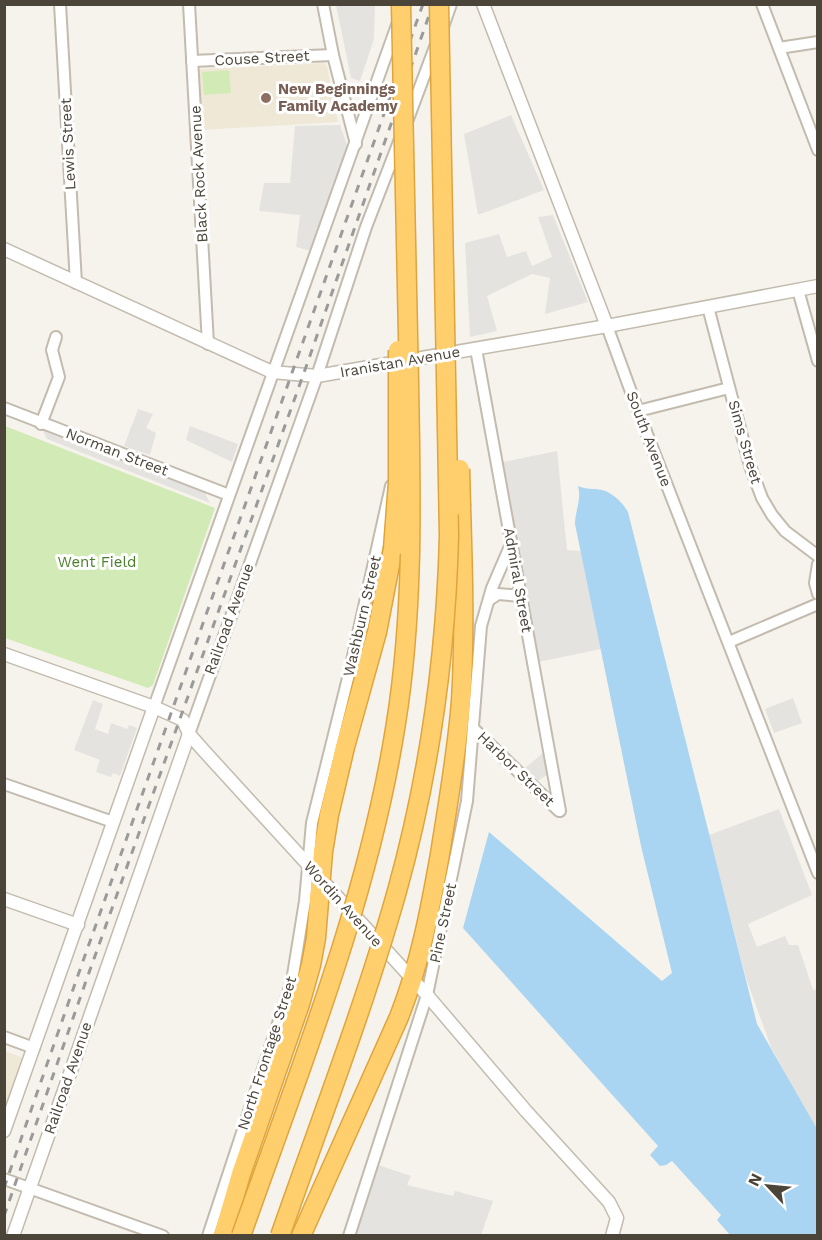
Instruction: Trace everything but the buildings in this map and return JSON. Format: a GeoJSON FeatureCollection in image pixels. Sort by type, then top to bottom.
{"type":"FeatureCollection","features":[{"type":"Feature","properties":{"kind":"highway"},"geometry":{"type":"LineString","coordinates":[[392,4],[402,84]]}},
{"type":"Feature","properties":{"kind":"highway"},"geometry":{"type":"LineString","coordinates":[[241,1236],[358,894],[378,820],[396,723],[408,626],[412,538],[402,84],[403,4]]}},
{"type":"Feature","properties":{"kind":"highway"},"geometry":{"type":"LineString","coordinates":[[280,1236],[387,925],[414,826],[430,741],[440,667],[448,569],[448,495],[438,4]]}},
{"type":"Feature","properties":{"kind":"highway"},"geometry":{"type":"LineString","coordinates":[[223,1236],[241,1174],[308,978],[316,938],[314,873],[345,747],[377,632],[393,549],[398,482],[397,367],[406,186]]}},
{"type":"Feature","properties":{"kind":"highway"},"geometry":{"type":"LineString","coordinates":[[301,1236],[413,981],[432,898],[458,736],[463,636],[461,506],[443,246]]}},
{"type":"Feature","properties":{"kind":"street","name":"Lewis Street"},"geometry":{"type":"LineString","coordinates":[[60,4],[76,283]]}},
{"type":"Feature","properties":{"kind":"street","name":"Black Rock Avenue"},"geometry":{"type":"LineString","coordinates":[[189,4],[208,344]]}},
{"type":"Feature","properties":{"kind":"street"},"geometry":{"type":"LineString","coordinates":[[323,4],[333,55],[356,144]]}},
{"type":"Feature","properties":{"kind":"street"},"geometry":{"type":"LineString","coordinates":[[4,1131],[272,372],[356,144],[403,4]]}},
{"type":"Feature","properties":{"kind":"street","name":"Railroad Avenue"},"geometry":{"type":"LineString","coordinates":[[13,1236],[317,376],[366,227],[452,4]]}},
{"type":"Feature","properties":{"kind":"street","name":"South Avenue"},"geometry":{"type":"LineString","coordinates":[[483,4],[818,873]]}},
{"type":"Feature","properties":{"kind":"street"},"geometry":{"type":"LineString","coordinates":[[762,4],[818,150]]}},
{"type":"Feature","properties":{"kind":"street"},"geometry":{"type":"LineString","coordinates":[[779,48],[818,42]]}},
{"type":"Feature","properties":{"kind":"street","name":"Couse Street"},"geometry":{"type":"LineString","coordinates":[[192,61],[333,55]]}},
{"type":"Feature","properties":{"kind":"street","name":"Iranistan Avenue"},"geometry":{"type":"LineString","coordinates":[[4,249],[272,372],[317,376],[607,326],[818,286]]}},
{"type":"Feature","properties":{"kind":"street"},"geometry":{"type":"LineString","coordinates":[[798,290],[818,361]]}},
{"type":"Feature","properties":{"kind":"street","name":"Sims Street"},"geometry":{"type":"LineString","coordinates":[[708,307],[750,466],[762,498],[772,515],[790,535],[818,556]]}},
{"type":"Feature","properties":{"kind":"street"},"geometry":{"type":"LineString","coordinates":[[41,424],[59,377],[52,350],[56,337]]}},
{"type":"Feature","properties":{"kind":"street","name":"Admiral Street"},"geometry":{"type":"LineString","coordinates":[[476,349],[560,811]]}},
{"type":"Feature","properties":{"kind":"street","name":"Washburn Street"},"geometry":{"type":"LineString","coordinates":[[314,873],[312,823],[349,674],[393,477],[394,364]]}},
{"type":"Feature","properties":{"kind":"street"},"geometry":{"type":"LineString","coordinates":[[638,411],[729,388]]}},
{"type":"Feature","properties":{"kind":"street","name":"Norman Street"},"geometry":{"type":"LineString","coordinates":[[4,408],[230,495]]}},
{"type":"Feature","properties":{"kind":"street","name":"Pine Street"},"geometry":{"type":"LineString","coordinates":[[349,1236],[427,995],[465,812],[481,626],[492,588],[511,544]]}},
{"type":"Feature","properties":{"kind":"street"},"geometry":{"type":"LineString","coordinates":[[818,564],[815,583],[818,594]]}},
{"type":"Feature","properties":{"kind":"street"},"geometry":{"type":"LineString","coordinates":[[489,600],[498,594],[521,596]]}},
{"type":"Feature","properties":{"kind":"street"},"geometry":{"type":"LineString","coordinates":[[729,642],[818,604]]}},
{"type":"Feature","properties":{"kind":"street","name":"Wordin Avenue"},"geometry":{"type":"LineString","coordinates":[[4,654],[154,707],[183,720],[189,734],[427,995],[526,1112],[609,1202],[617,1218],[612,1236]]}},
{"type":"Feature","properties":{"kind":"street","name":"Harbor Street"},"geometry":{"type":"LineString","coordinates":[[473,728],[560,811]]}},
{"type":"Feature","properties":{"kind":"street"},"geometry":{"type":"LineString","coordinates":[[4,784],[113,822]]}},
{"type":"Feature","properties":{"kind":"street","name":"North Frontage Street"},"geometry":{"type":"LineString","coordinates":[[208,1236],[292,981],[314,873]]}},
{"type":"Feature","properties":{"kind":"street"},"geometry":{"type":"LineString","coordinates":[[4,899],[78,926]]}},
{"type":"Feature","properties":{"kind":"street"},"geometry":{"type":"LineString","coordinates":[[4,1037],[34,1048]]}},
{"type":"Feature","properties":{"kind":"street"},"geometry":{"type":"LineString","coordinates":[[4,1179],[163,1236]]}},
{"type":"Feature","properties":{"kind":"shaded area"},"geometry":{"type":"Polygon","coordinates":[[[336,5],[375,5],[374,39],[360,81],[351,78],[336,5]]]}},
{"type":"Feature","properties":{"kind":"shaded area","name":"New Beginnings Family Academy"},"geometry":{"type":"Polygon","coordinates":[[[324,63],[327,66],[338,122],[201,130],[198,70],[324,63]]]}},
{"type":"Feature","properties":{"kind":"shaded area"},"geometry":{"type":"Polygon","coordinates":[[[511,115],[544,190],[478,215],[464,134],[511,115]]]}},
{"type":"Feature","properties":{"kind":"shaded area"},"geometry":{"type":"Polygon","coordinates":[[[340,125],[349,151],[311,251],[296,247],[300,215],[259,211],[264,183],[290,183],[295,126],[340,125]]]}},
{"type":"Feature","properties":{"kind":"shaded area"},"geometry":{"type":"Polygon","coordinates":[[[553,215],[588,302],[545,314],[550,278],[532,274],[487,296],[497,331],[470,337],[465,243],[499,234],[507,257],[526,251],[532,266],[552,257],[538,217],[553,215]]]}},
{"type":"Feature","properties":{"kind":"shaded area"},"geometry":{"type":"Polygon","coordinates":[[[138,409],[153,414],[146,428],[156,433],[150,455],[124,446],[138,409]]]}},
{"type":"Feature","properties":{"kind":"shaded area"},"geometry":{"type":"Polygon","coordinates":[[[190,426],[238,444],[232,462],[186,440],[190,426]]]}},
{"type":"Feature","properties":{"kind":"shaded area"},"geometry":{"type":"Polygon","coordinates":[[[42,429],[204,491],[210,503],[47,439],[42,429]]]}},
{"type":"Feature","properties":{"kind":"shaded area"},"geometry":{"type":"Polygon","coordinates":[[[557,451],[567,550],[581,551],[601,649],[534,663],[498,463],[557,451]]]}},
{"type":"Feature","properties":{"kind":"shaded area"},"geometry":{"type":"Polygon","coordinates":[[[793,698],[802,723],[774,733],[765,709],[793,698]]]}},
{"type":"Feature","properties":{"kind":"shaded area"},"geometry":{"type":"Polygon","coordinates":[[[93,700],[103,704],[95,729],[108,734],[111,723],[127,729],[129,725],[137,728],[120,776],[113,773],[111,777],[96,772],[100,760],[74,750],[93,700]]]}},
{"type":"Feature","properties":{"kind":"shaded area"},"geometry":{"type":"Polygon","coordinates":[[[543,753],[548,774],[538,781],[525,768],[543,753]]]}},
{"type":"Feature","properties":{"kind":"shaded area"},"geometry":{"type":"Polygon","coordinates":[[[779,809],[812,895],[748,924],[757,947],[785,936],[789,945],[798,945],[813,990],[817,989],[817,1132],[771,1047],[746,978],[709,835],[779,809]]]}},
{"type":"Feature","properties":{"kind":"shaded area"},"geometry":{"type":"Polygon","coordinates":[[[5,1051],[26,1059],[5,1119],[5,1051]]]}},
{"type":"Feature","properties":{"kind":"shaded area"},"geometry":{"type":"Polygon","coordinates":[[[378,1165],[411,1176],[407,1185],[453,1196],[455,1191],[493,1201],[481,1235],[355,1236],[378,1165]]]}},
{"type":"Feature","properties":{"kind":"green space"},"geometry":{"type":"Polygon","coordinates":[[[229,70],[231,93],[204,95],[202,72],[229,70]]]}},
{"type":"Feature","properties":{"kind":"green space","name":"Went Field"},"geometry":{"type":"Polygon","coordinates":[[[5,426],[215,508],[153,685],[148,688],[5,638],[5,426]]]}},
{"type":"Feature","properties":{"kind":"water"},"geometry":{"type":"Polygon","coordinates":[[[578,486],[610,493],[628,512],[757,1024],[817,1129],[817,1235],[730,1235],[717,1220],[721,1215],[672,1161],[660,1166],[650,1155],[658,1146],[463,928],[489,832],[662,981],[672,973],[641,846],[575,524],[578,486]]]}},
{"type":"Feature","properties":{"kind":"railway"},"geometry":{"type":"LineString","coordinates":[[4,1188],[423,4]]}},
{"type":"Feature","properties":{"kind":"railway"},"geometry":{"type":"LineString","coordinates":[[4,1216],[433,4]]}},
{"type":"Feature","properties":{"kind":"place","name":"New Beginnings Family Academy"},"geometry":{"type":"Point","coordinates":[266,98]}}]}
